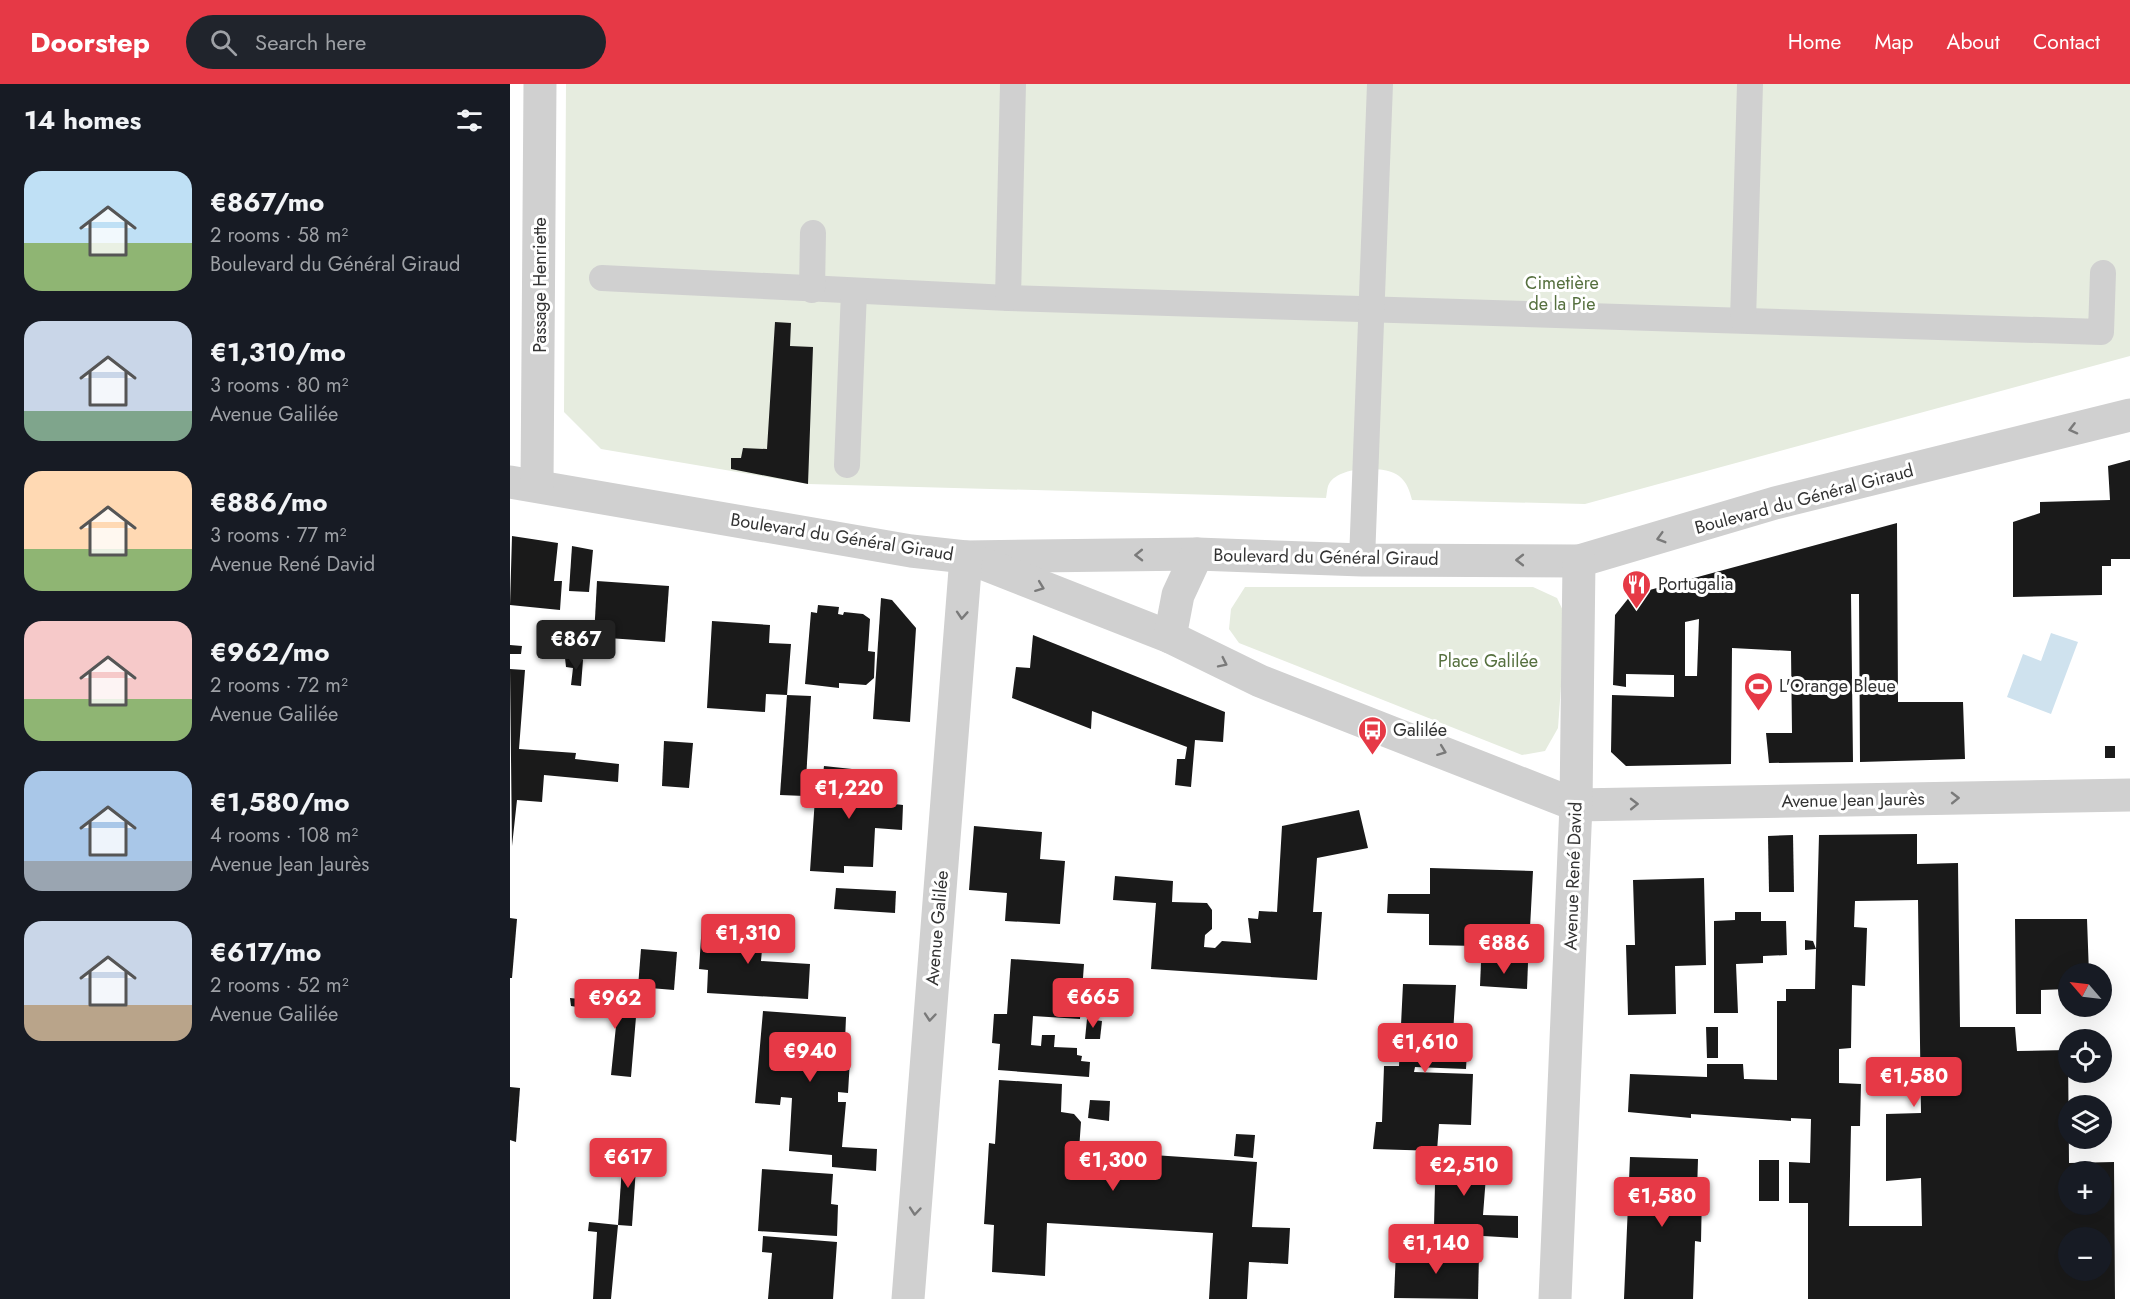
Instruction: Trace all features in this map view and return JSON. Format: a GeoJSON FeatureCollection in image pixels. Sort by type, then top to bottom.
{"type":"FeatureCollection","features":[{"type":"Feature","properties":{"kind":"street","name":"Passage Henriette"},"geometry":{"type":"LineString","coordinates":[[524,483],[540,84]]}},
{"type":"Feature","properties":{"kind":"street","name":"Boulevard du Général Giraud"},"geometry":{"type":"LineString","coordinates":[[524,483],[911,551],[966,557],[1197,554],[1362,560],[1579,561],[1775,504],[2130,415]]}},
{"type":"Feature","properties":{"kind":"street"},"geometry":{"type":"LineString","coordinates":[[1170,637],[1178,595],[1197,554]]}},
{"type":"Feature","properties":{"kind":"street"},"geometry":{"type":"LineString","coordinates":[[966,557],[1170,637],[1260,681],[1576,805]]}},
{"type":"Feature","properties":{"kind":"street","name":"Avenue Galilée"},"geometry":{"type":"LineString","coordinates":[[908,1299],[966,557]]}},
{"type":"Feature","properties":{"kind":"street","name":"Avenue René David"},"geometry":{"type":"LineString","coordinates":[[1555,1299],[1576,805],[1579,561]]}},
{"type":"Feature","properties":{"kind":"street","name":"Avenue Jean Jaurès"},"geometry":{"type":"LineString","coordinates":[[1576,805],[2130,795]]}},
{"type":"Feature","properties":{"kind":"lane"},"geometry":{"type":"LineString","coordinates":[[1008,298],[1013,84]]}},
{"type":"Feature","properties":{"kind":"lane"},"geometry":{"type":"LineString","coordinates":[[1362,560],[1380,84]]}},
{"type":"Feature","properties":{"kind":"lane"},"geometry":{"type":"LineString","coordinates":[[1743,320],[1750,84]]}},
{"type":"Feature","properties":{"kind":"lane"},"geometry":{"type":"LineString","coordinates":[[812,290],[813,233]]}},
{"type":"Feature","properties":{"kind":"lane"},"geometry":{"type":"LineString","coordinates":[[603,278],[1008,298],[2101,332],[2103,273]]}},
{"type":"Feature","properties":{"kind":"lane"},"geometry":{"type":"LineString","coordinates":[[847,465],[854,291]]}},
{"type":"Feature","properties":{"kind":"green space","name":"Cimetière de la Pie"},"geometry":{"type":"Polygon","coordinates":[[[566,84],[2130,84],[2130,356],[1585,504],[1412,500],[1402,478],[1392,472],[1373,469],[1352,471],[1334,478],[1328,485],[1326,498],[808,484],[601,449],[564,412],[566,84]]]}},
{"type":"Feature","properties":{"kind":"green space","name":"Place Galilée"},"geometry":{"type":"Polygon","coordinates":[[[1245,587],[1533,587],[1557,598],[1566,617],[1558,728],[1545,751],[1522,755],[1239,643],[1229,629],[1231,609],[1245,587]]]}},
{"type":"Feature","properties":{"kind":"water"},"geometry":{"type":"Polygon","coordinates":[[[2051,633],[2078,642],[2051,714],[2007,697],[2023,654],[2041,661],[2051,633]]]}},
{"type":"Feature","properties":{"kind":"building"},"geometry":{"type":"Polygon","coordinates":[[[775,322],[791,323],[790,346],[813,347],[808,484],[731,469],[731,458],[741,458],[743,448],[767,449],[775,322]]]}},
{"type":"Feature","properties":{"kind":"building"},"geometry":{"type":"Polygon","coordinates":[[[2130,460],[2130,559],[2111,559],[2111,566],[2102,566],[2102,595],[2013,597],[2013,522],[2040,513],[2040,502],[2110,500],[2108,466],[2130,460]]]}},
{"type":"Feature","properties":{"kind":"building"},"geometry":{"type":"Polygon","coordinates":[[[1897,523],[1898,702],[1963,702],[1965,759],[1860,762],[1859,594],[1851,594],[1853,762],[1769,763],[1766,733],[1792,733],[1791,651],[1732,648],[1731,764],[1626,766],[1611,752],[1612,695],[1674,697],[1674,675],[1626,674],[1626,687],[1613,685],[1615,615],[1631,595],[1897,523]],[[1699,619],[1685,622],[1685,676],[1697,676],[1699,619]]]}},
{"type":"Feature","properties":{"kind":"building"},"geometry":{"type":"Polygon","coordinates":[[[512,536],[558,543],[554,581],[562,581],[560,610],[510,605],[512,536]]]}},
{"type":"Feature","properties":{"kind":"building"},"geometry":{"type":"Polygon","coordinates":[[[572,546],[593,550],[589,592],[569,591],[572,546]]]}},
{"type":"Feature","properties":{"kind":"building"},"geometry":{"type":"Polygon","coordinates":[[[597,581],[669,586],[665,642],[594,637],[597,581]]]}},
{"type":"Feature","properties":{"kind":"building"},"geometry":{"type":"Polygon","coordinates":[[[881,598],[892,600],[916,628],[910,722],[873,719],[881,598]]]}},
{"type":"Feature","properties":{"kind":"building"},"geometry":{"type":"Polygon","coordinates":[[[818,605],[839,607],[838,614],[843,615],[844,612],[863,614],[870,619],[868,651],[875,652],[874,678],[866,685],[839,683],[839,688],[805,684],[811,612],[817,613],[818,605]]]}},
{"type":"Feature","properties":{"kind":"building"},"geometry":{"type":"Polygon","coordinates":[[[712,621],[770,625],[769,643],[791,644],[787,695],[766,694],[765,712],[707,708],[712,621]]]}},
{"type":"Feature","properties":{"kind":"building"},"geometry":{"type":"Polygon","coordinates":[[[1033,635],[1225,712],[1223,742],[1195,740],[1191,787],[1175,785],[1177,759],[1185,759],[1187,747],[1092,711],[1091,729],[1012,698],[1016,667],[1030,668],[1033,635]]]}},
{"type":"Feature","properties":{"kind":"building"},"geometry":{"type":"Polygon","coordinates":[[[510,645],[522,646],[521,654],[510,654],[510,645]]]}},
{"type":"Feature","properties":{"kind":"building"},"geometry":{"type":"Polygon","coordinates":[[[565,658],[583,660],[581,686],[571,685],[573,668],[566,667],[565,658]]]}},
{"type":"Feature","properties":{"kind":"building"},"geometry":{"type":"Polygon","coordinates":[[[510,669],[525,670],[519,749],[576,753],[575,759],[619,764],[618,782],[544,775],[542,802],[517,800],[512,846],[510,669]]]}},
{"type":"Feature","properties":{"kind":"building"},"geometry":{"type":"Polygon","coordinates":[[[787,695],[811,696],[805,796],[780,795],[787,695]]]}},
{"type":"Feature","properties":{"kind":"building"},"geometry":{"type":"Polygon","coordinates":[[[664,741],[693,743],[689,788],[662,786],[664,741]]]}},
{"type":"Feature","properties":{"kind":"building"},"geometry":{"type":"Polygon","coordinates":[[[2105,746],[2115,746],[2115,758],[2105,758],[2105,746]]]}},
{"type":"Feature","properties":{"kind":"building"},"geometry":{"type":"Polygon","coordinates":[[[824,766],[880,772],[878,802],[903,805],[902,830],[875,828],[873,867],[844,866],[844,873],[810,871],[815,798],[820,798],[824,766]]]}},
{"type":"Feature","properties":{"kind":"building"},"geometry":{"type":"Polygon","coordinates":[[[1359,810],[1368,848],[1317,858],[1313,912],[1322,912],[1317,980],[1151,969],[1156,903],[1113,900],[1115,876],[1173,881],[1172,902],[1207,903],[1212,910],[1212,929],[1205,935],[1204,947],[1215,948],[1222,941],[1251,943],[1248,918],[1258,919],[1259,911],[1277,912],[1282,826],[1359,810]]]}},
{"type":"Feature","properties":{"kind":"building"},"geometry":{"type":"Polygon","coordinates":[[[974,826],[1042,832],[1040,859],[1065,861],[1060,924],[1005,921],[1007,893],[969,890],[974,826]]]}},
{"type":"Feature","properties":{"kind":"building"},"geometry":{"type":"Polygon","coordinates":[[[1917,834],[1917,864],[1958,863],[1960,1027],[2015,1027],[2017,1051],[2058,1050],[2058,1083],[2068,1083],[2068,1095],[2058,1095],[2058,1149],[2069,1149],[2069,1161],[2058,1161],[2058,1215],[2112,1215],[2112,1162],[2114,1162],[2115,1299],[1808,1299],[1808,1203],[1789,1203],[1789,1162],[1810,1163],[1811,1119],[1791,1118],[1791,1121],[1691,1114],[1691,1118],[1628,1112],[1630,1074],[1707,1077],[1707,1064],[1743,1064],[1744,1079],[1777,1080],[1777,1001],[1786,1001],[1786,989],[1815,989],[1819,835],[1917,834]],[[1918,900],[1855,901],[1854,927],[1867,928],[1865,986],[1852,985],[1851,1048],[1839,1049],[1839,1083],[1861,1084],[1860,1126],[1851,1126],[1849,1226],[1922,1226],[1921,1178],[1886,1181],[1886,1114],[1921,1113],[1918,900]]]}},
{"type":"Feature","properties":{"kind":"building"},"geometry":{"type":"Polygon","coordinates":[[[1793,835],[1794,892],[1769,892],[1768,836],[1793,835]]]}},
{"type":"Feature","properties":{"kind":"building"},"geometry":{"type":"Polygon","coordinates":[[[1430,868],[1533,871],[1529,947],[1429,945],[1429,914],[1387,913],[1388,894],[1430,894],[1430,868]]]}},
{"type":"Feature","properties":{"kind":"building"},"geometry":{"type":"Polygon","coordinates":[[[1704,878],[1706,965],[1675,966],[1676,1014],[1628,1015],[1626,945],[1635,945],[1633,880],[1704,878]]]}},
{"type":"Feature","properties":{"kind":"building"},"geometry":{"type":"Polygon","coordinates":[[[836,888],[896,891],[895,913],[834,909],[836,888]]]}},
{"type":"Feature","properties":{"kind":"building"},"geometry":{"type":"Polygon","coordinates":[[[1735,912],[1761,912],[1761,921],[1786,921],[1787,955],[1763,956],[1763,963],[1736,964],[1738,1013],[1714,1013],[1714,921],[1735,920],[1735,912]]]}},
{"type":"Feature","properties":{"kind":"building"},"geometry":{"type":"Polygon","coordinates":[[[510,918],[517,919],[512,978],[510,978],[510,918]]]}},
{"type":"Feature","properties":{"kind":"building"},"geometry":{"type":"Polygon","coordinates":[[[2015,919],[2087,919],[2089,963],[2058,963],[2058,989],[2041,990],[2041,1014],[2016,1014],[2015,919]]]}},
{"type":"Feature","properties":{"kind":"building"},"geometry":{"type":"Polygon","coordinates":[[[702,923],[764,927],[761,961],[810,964],[808,999],[707,993],[708,970],[699,969],[702,923]]]}},
{"type":"Feature","properties":{"kind":"building"},"geometry":{"type":"Polygon","coordinates":[[[1805,940],[1813,941],[1816,949],[1805,950],[1805,940]]]}},
{"type":"Feature","properties":{"kind":"building"},"geometry":{"type":"Polygon","coordinates":[[[641,949],[677,952],[674,990],[638,987],[641,949]]]}},
{"type":"Feature","properties":{"kind":"building"},"geometry":{"type":"Polygon","coordinates":[[[1011,959],[1084,964],[1080,1019],[1033,1016],[1031,1045],[1041,1046],[1042,1035],[1055,1035],[1054,1047],[1077,1048],[1077,1055],[1082,1056],[1081,1061],[1090,1062],[1089,1077],[998,1070],[1000,1044],[992,1043],[994,1014],[1007,1014],[1011,959]]]}},
{"type":"Feature","properties":{"kind":"building"},"geometry":{"type":"Polygon","coordinates":[[[1481,962],[1528,963],[1527,989],[1480,986],[1481,962]]]}},
{"type":"Feature","properties":{"kind":"building"},"geometry":{"type":"Polygon","coordinates":[[[1403,984],[1456,985],[1453,1034],[1468,1035],[1466,1069],[1415,1067],[1414,1072],[1473,1074],[1471,1125],[1439,1124],[1437,1151],[1373,1149],[1376,1122],[1382,1122],[1384,1066],[1399,1066],[1403,984]]]}},
{"type":"Feature","properties":{"kind":"building"},"geometry":{"type":"Polygon","coordinates":[[[570,998],[637,1005],[631,1077],[611,1075],[617,1016],[577,1013],[577,1007],[571,1006],[570,998]]]}},
{"type":"Feature","properties":{"kind":"building"},"geometry":{"type":"Polygon","coordinates":[[[763,1011],[846,1017],[845,1041],[851,1042],[848,1093],[838,1092],[838,1102],[846,1102],[842,1147],[877,1149],[876,1171],[832,1167],[832,1155],[789,1151],[792,1098],[781,1097],[780,1105],[755,1103],[763,1011]]]}},
{"type":"Feature","properties":{"kind":"building"},"geometry":{"type":"Polygon","coordinates":[[[1087,1019],[1102,1021],[1100,1039],[1085,1039],[1087,1019]]]}},
{"type":"Feature","properties":{"kind":"building"},"geometry":{"type":"Polygon","coordinates":[[[1706,1027],[1718,1027],[1718,1058],[1707,1058],[1706,1027]]]}},
{"type":"Feature","properties":{"kind":"building"},"geometry":{"type":"Polygon","coordinates":[[[999,1080],[1062,1084],[1061,1112],[1074,1114],[1081,1122],[1079,1150],[1257,1162],[1252,1227],[1290,1228],[1288,1264],[1249,1262],[1247,1299],[1209,1299],[1213,1233],[1047,1223],[1045,1276],[992,1272],[994,1225],[984,1224],[989,1143],[995,1144],[999,1080]]]}},
{"type":"Feature","properties":{"kind":"building"},"geometry":{"type":"Polygon","coordinates":[[[510,1087],[520,1088],[516,1142],[510,1140],[510,1087]]]}},
{"type":"Feature","properties":{"kind":"building"},"geometry":{"type":"Polygon","coordinates":[[[1090,1100],[1110,1101],[1109,1121],[1088,1118],[1090,1100]]]}},
{"type":"Feature","properties":{"kind":"building"},"geometry":{"type":"Polygon","coordinates":[[[1236,1134],[1255,1135],[1253,1158],[1234,1156],[1236,1134]]]}},
{"type":"Feature","properties":{"kind":"building"},"geometry":{"type":"Polygon","coordinates":[[[623,1152],[637,1153],[632,1226],[618,1225],[623,1152]]]}},
{"type":"Feature","properties":{"kind":"building"},"geometry":{"type":"Polygon","coordinates":[[[1630,1157],[1698,1159],[1697,1192],[1702,1192],[1701,1242],[1695,1241],[1693,1299],[1624,1299],[1630,1157]]]}},
{"type":"Feature","properties":{"kind":"building"},"geometry":{"type":"Polygon","coordinates":[[[1422,1160],[1487,1163],[1483,1215],[1518,1216],[1518,1238],[1483,1236],[1482,1227],[1434,1226],[1435,1184],[1421,1182],[1422,1160]]]}},
{"type":"Feature","properties":{"kind":"building"},"geometry":{"type":"Polygon","coordinates":[[[1759,1160],[1779,1160],[1779,1201],[1759,1201],[1759,1160]]]}},
{"type":"Feature","properties":{"kind":"building"},"geometry":{"type":"Polygon","coordinates":[[[762,1169],[833,1174],[831,1204],[838,1205],[837,1236],[758,1231],[762,1169]]]}},
{"type":"Feature","properties":{"kind":"building"},"geometry":{"type":"Polygon","coordinates":[[[589,1222],[618,1225],[611,1299],[593,1299],[597,1232],[588,1231],[589,1222]]]}},
{"type":"Feature","properties":{"kind":"building"},"geometry":{"type":"Polygon","coordinates":[[[763,1236],[837,1242],[833,1299],[768,1299],[772,1253],[762,1252],[763,1236]]]}},
{"type":"Feature","properties":{"kind":"building"},"geometry":{"type":"Polygon","coordinates":[[[1396,1250],[1479,1254],[1478,1299],[1394,1298],[1396,1250]]]}},
{"type":"Feature","properties":{"kind":"place","name":"Portugalia"},"geometry":{"type":"Point","coordinates":[1637,610]}},
{"type":"Feature","properties":{"kind":"place","name":"L'Orange Bleue"},"geometry":{"type":"Point","coordinates":[1758,712]}},
{"type":"Feature","properties":{"kind":"place","name":"Galilée"},"geometry":{"type":"Point","coordinates":[1372,756]}}]}
